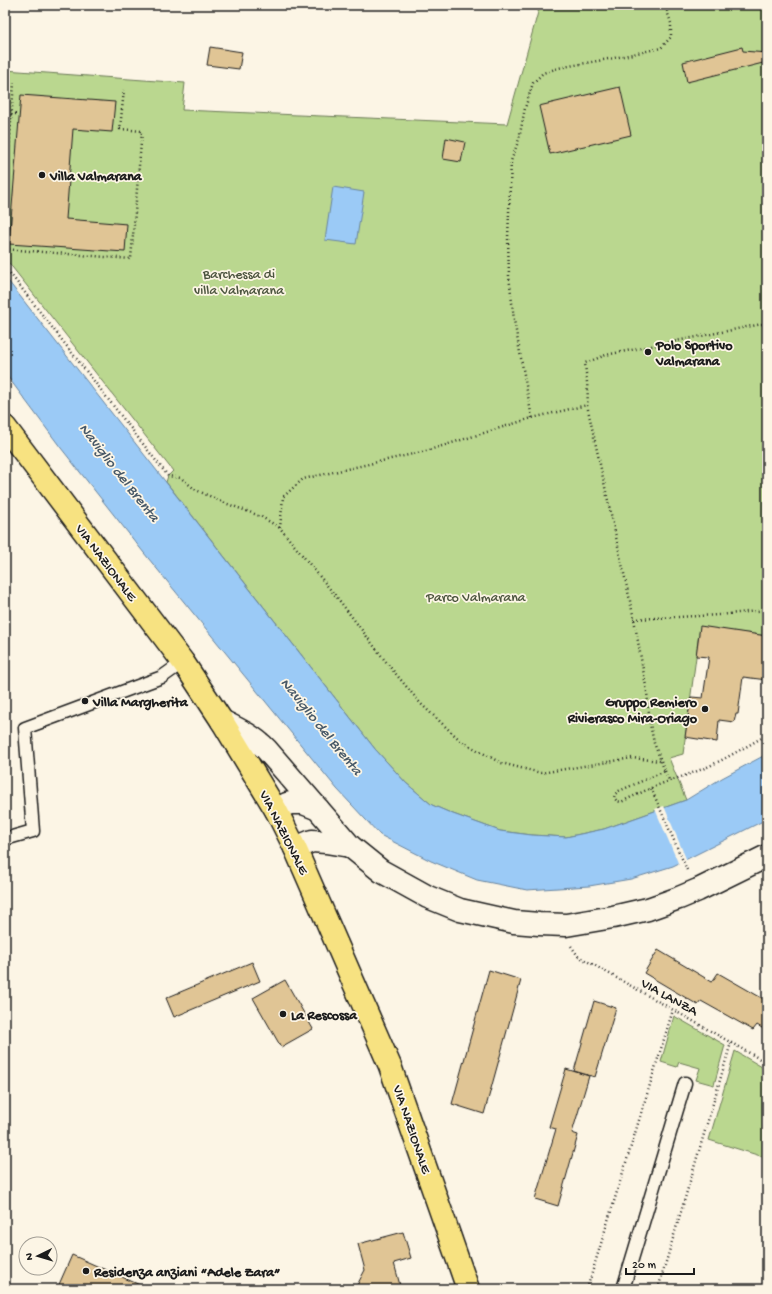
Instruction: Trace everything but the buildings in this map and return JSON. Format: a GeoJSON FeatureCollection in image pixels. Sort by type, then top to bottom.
{"type":"FeatureCollection","features":[{"type":"Feature","properties":{"kind":"main road","name":"VIA NAZIONALE"},"geometry":{"type":"LineString","coordinates":[[5,427],[183,662],[222,721],[276,810],[295,848],[390,1066],[468,1289]]}},
{"type":"Feature","properties":{"kind":"street"},"geometry":{"type":"LineString","coordinates":[[222,721],[257,740],[350,846],[381,871],[428,897],[460,910],[514,922],[566,925],[613,917],[648,909],[679,898],[767,856]]}},
{"type":"Feature","properties":{"kind":"street"},"geometry":{"type":"LineString","coordinates":[[276,810],[292,803],[303,803],[318,809]]}},
{"type":"Feature","properties":{"kind":"street"},"geometry":{"type":"LineString","coordinates":[[295,848],[312,841],[350,846]]}},
{"type":"Feature","properties":{"kind":"lane"},"geometry":{"type":"LineString","coordinates":[[5,839],[33,831],[25,728],[162,676],[183,662]]}},
{"type":"Feature","properties":{"kind":"lane"},"geometry":{"type":"LineString","coordinates":[[623,1289],[685,1083]]}},
{"type":"Feature","properties":{"kind":"path"},"geometry":{"type":"LineString","coordinates":[[532,418],[514,320],[509,276],[509,201],[511,161],[519,140],[533,83],[543,73],[558,68],[661,48],[671,37],[671,23],[665,5]]}},
{"type":"Feature","properties":{"kind":"path"},"geometry":{"type":"LineString","coordinates":[[5,199],[14,83]]}},
{"type":"Feature","properties":{"kind":"path"},"geometry":{"type":"LineString","coordinates":[[5,249],[132,259],[142,131],[120,129],[124,90]]}},
{"type":"Feature","properties":{"kind":"path"},"geometry":{"type":"LineString","coordinates":[[11,114],[19,114]]}},
{"type":"Feature","properties":{"kind":"path"},"geometry":{"type":"LineString","coordinates":[[5,267],[168,476],[181,478],[196,490],[225,504],[260,516],[280,528],[339,600],[390,667],[422,704],[461,741],[501,763],[541,773],[632,758],[660,761]]}},
{"type":"Feature","properties":{"kind":"path"},"geometry":{"type":"LineString","coordinates":[[669,780],[660,761],[650,724],[647,692],[634,619],[587,405],[589,395],[586,386],[585,363],[606,355],[767,323]]}},
{"type":"Feature","properties":{"kind":"path"},"geometry":{"type":"LineString","coordinates":[[280,528],[283,497],[303,479],[426,451],[532,418],[587,405]]}},
{"type":"Feature","properties":{"kind":"path"},"geometry":{"type":"LineString","coordinates":[[634,619],[720,615],[767,610]]}},
{"type":"Feature","properties":{"kind":"path"},"geometry":{"type":"LineString","coordinates":[[665,771],[619,791],[615,794],[614,798],[621,802],[652,790],[669,780],[692,773],[716,763],[767,735]]}},
{"type":"Feature","properties":{"kind":"path"},"geometry":{"type":"LineString","coordinates":[[652,790],[687,870]]}},
{"type":"Feature","properties":{"kind":"path","name":"VIA LANZA"},"geometry":{"type":"LineString","coordinates":[[568,942],[578,956],[767,1063]]}},
{"type":"Feature","properties":{"kind":"path"},"geometry":{"type":"LineString","coordinates":[[587,1289],[673,1010]]}},
{"type":"Feature","properties":{"kind":"path"},"geometry":{"type":"LineString","coordinates":[[658,1289],[732,1042]]}},
{"type":"Feature","properties":{"kind":"green space"},"geometry":{"type":"Polygon","coordinates":[[[540,5],[767,5],[767,636],[700,627],[683,754],[669,758],[686,800],[604,829],[566,837],[500,831],[432,805],[406,783],[375,749],[166,482],[168,476],[173,471],[5,258],[5,70],[185,83],[182,110],[507,124],[540,5]]]}},
{"type":"Feature","properties":{"kind":"green space"},"geometry":{"type":"Polygon","coordinates":[[[674,1016],[725,1045],[714,1085],[696,1080],[700,1068],[679,1062],[677,1067],[661,1062],[674,1016]]]}},
{"type":"Feature","properties":{"kind":"green space"},"geometry":{"type":"Polygon","coordinates":[[[735,1051],[767,1070],[767,1158],[709,1140],[735,1051]]]}},
{"type":"Feature","properties":{"kind":"water"},"geometry":{"type":"Polygon","coordinates":[[[333,187],[364,192],[356,244],[325,240],[333,187]]]}},
{"type":"Feature","properties":{"kind":"water","name":"Naviglio del Brenta"},"geometry":{"type":"Polygon","coordinates":[[[5,277],[375,749],[406,783],[432,805],[500,831],[566,837],[604,829],[686,800],[722,778],[767,754],[767,819],[673,866],[631,879],[589,886],[527,890],[477,880],[431,861],[380,835],[337,789],[144,553],[61,448],[5,373],[5,277]]]}},
{"type":"Feature","properties":{"kind":"pier"},"geometry":{"type":"Polygon","coordinates":[[[664,806],[687,861],[679,865],[655,809],[664,806]]]}},
{"type":"Feature","properties":{"kind":"place","name":"Villa Valmarana"},"geometry":{"type":"Point","coordinates":[42,175]}},
{"type":"Feature","properties":{"kind":"place","name":"Polo Sportivo Valmarana"},"geometry":{"type":"Point","coordinates":[648,352]}},
{"type":"Feature","properties":{"kind":"place","name":"Villa Margherita"},"geometry":{"type":"Point","coordinates":[85,701]}},
{"type":"Feature","properties":{"kind":"place","name":"Gruppo Remiero Rivierasco Mira-Oriago"},"geometry":{"type":"Point","coordinates":[705,709]}},
{"type":"Feature","properties":{"kind":"place","name":"La Rescossa"},"geometry":{"type":"Point","coordinates":[283,1014]}},
{"type":"Feature","properties":{"kind":"place","name":"Residenza anziani “Adele Zara”"},"geometry":{"type":"Point","coordinates":[86,1271]}},
{"type":"Feature","properties":{"kind":"park label","name":"Barchessa di villa Valmarana"},"geometry":{"type":"Point","coordinates":[239,282]}},
{"type":"Feature","properties":{"kind":"park label","name":"Parco Valmarana"},"geometry":{"type":"Point","coordinates":[476,596]}}]}
